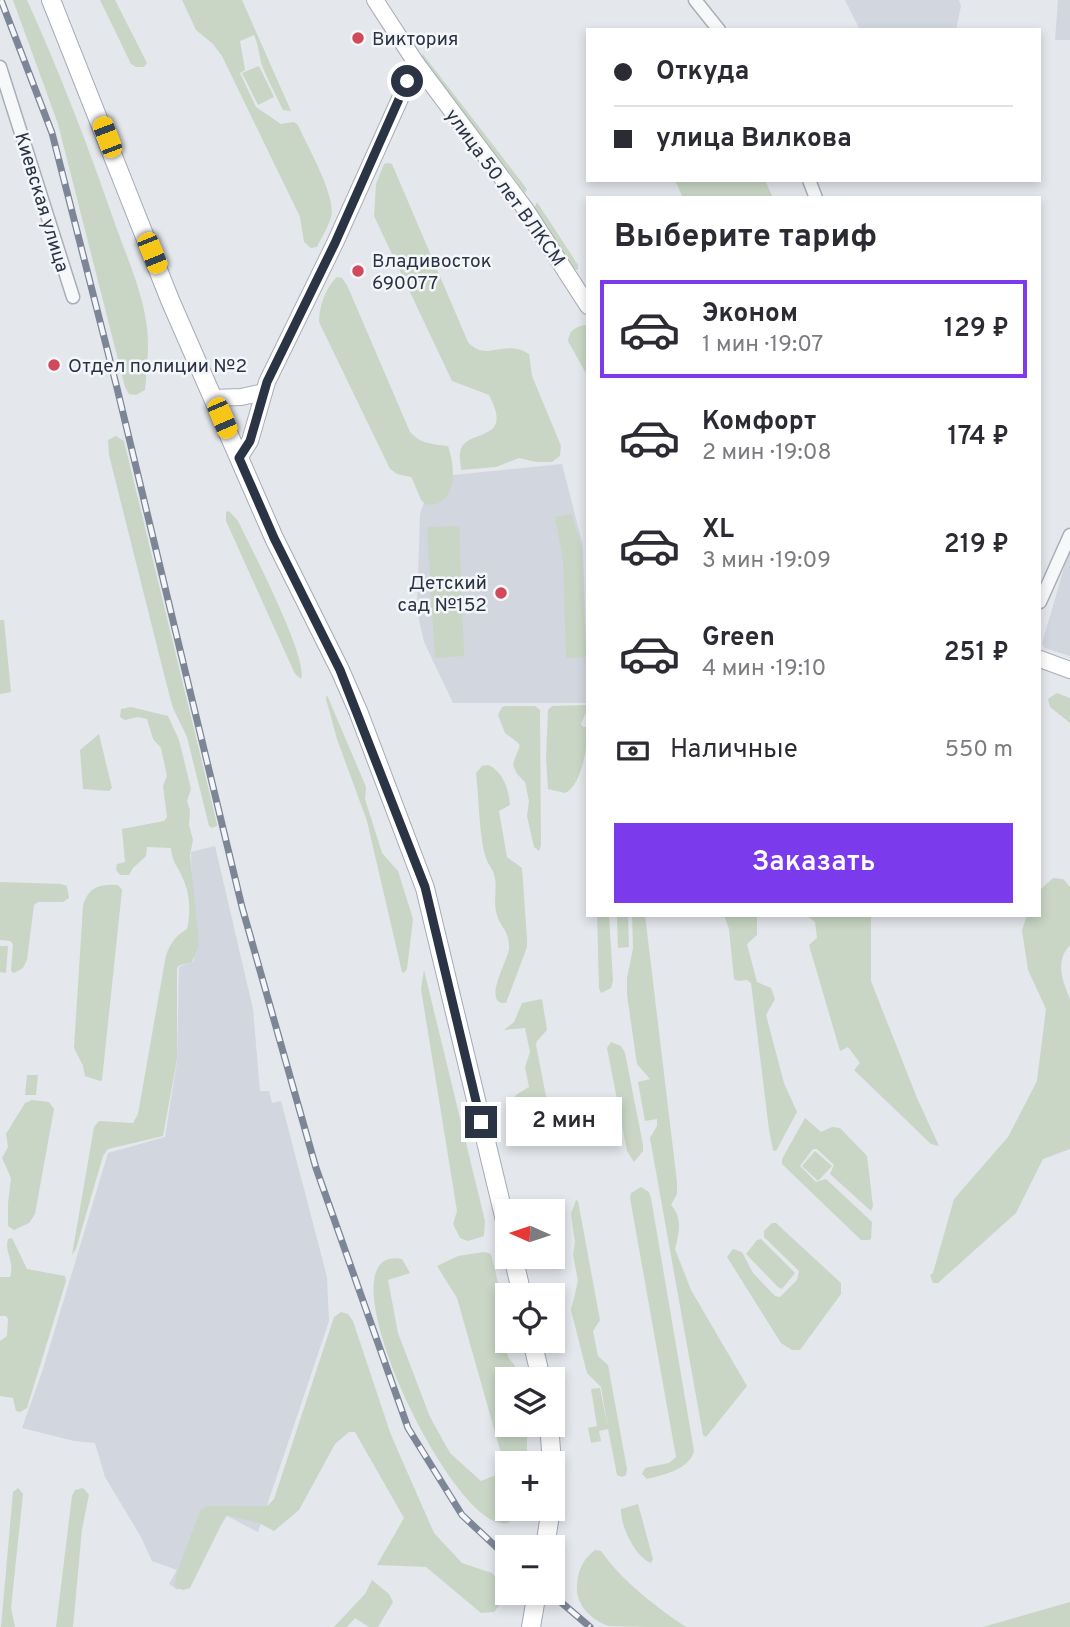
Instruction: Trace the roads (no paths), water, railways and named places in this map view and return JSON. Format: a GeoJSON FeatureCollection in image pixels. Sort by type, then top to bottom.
{"type":"FeatureCollection","features":[{"type":"Feature","properties":{"kind":"main road"},"geometry":{"type":"LineString","coordinates":[[51,0],[170,300],[274,538],[340,670],[425,887],[500,1199]]}},
{"type":"Feature","properties":{"kind":"main road","name":"улица 50 лет ВЛКСМ"},"geometry":{"type":"LineString","coordinates":[[375,0],[416,63],[526,210],[586,303]]}},
{"type":"Feature","properties":{"kind":"main road"},"geometry":{"type":"LineString","coordinates":[[239,458],[250,441],[264,392],[416,63]]}},
{"type":"Feature","properties":{"kind":"main road"},"geometry":{"type":"LineString","coordinates":[[213,398],[241,397],[264,392]]}},
{"type":"Feature","properties":{"kind":"main road"},"geometry":{"type":"LineString","coordinates":[[1041,659],[1070,670]]}},
{"type":"Feature","properties":{"kind":"main road"},"geometry":{"type":"LineString","coordinates":[[530,1627],[534,1605]]}},
{"type":"Feature","properties":{"kind":"street"},"geometry":{"type":"LineString","coordinates":[[695,0],[717,28]]}},
{"type":"Feature","properties":{"kind":"street","name":"Киевская улица"},"geometry":{"type":"LineString","coordinates":[[0,67],[73,297]]}},
{"type":"Feature","properties":{"kind":"street"},"geometry":{"type":"LineString","coordinates":[[1041,600],[1070,535]]}},
{"type":"Feature","properties":{"kind":"railway"},"geometry":{"type":"LineString","coordinates":[[1,0],[52,133],[117,388],[242,907],[316,1168],[408,1428],[462,1515],[495,1546]]}},
{"type":"Feature","properties":{"kind":"railway"},"geometry":{"type":"LineString","coordinates":[[564,1605],[590,1627]]}},
{"type":"Feature","properties":{"kind":"place","name":"Виктория"},"geometry":{"type":"Point","coordinates":[358,38]}},
{"type":"Feature","properties":{"kind":"place","name":"Владивосток 690077"},"geometry":{"type":"Point","coordinates":[358,271]}},
{"type":"Feature","properties":{"kind":"place","name":"Отдел полиции №2"},"geometry":{"type":"Point","coordinates":[54,365]}},
{"type":"Feature","properties":{"kind":"place","name":"Детский сад №152"},"geometry":{"type":"Point","coordinates":[501,593]}}]}
